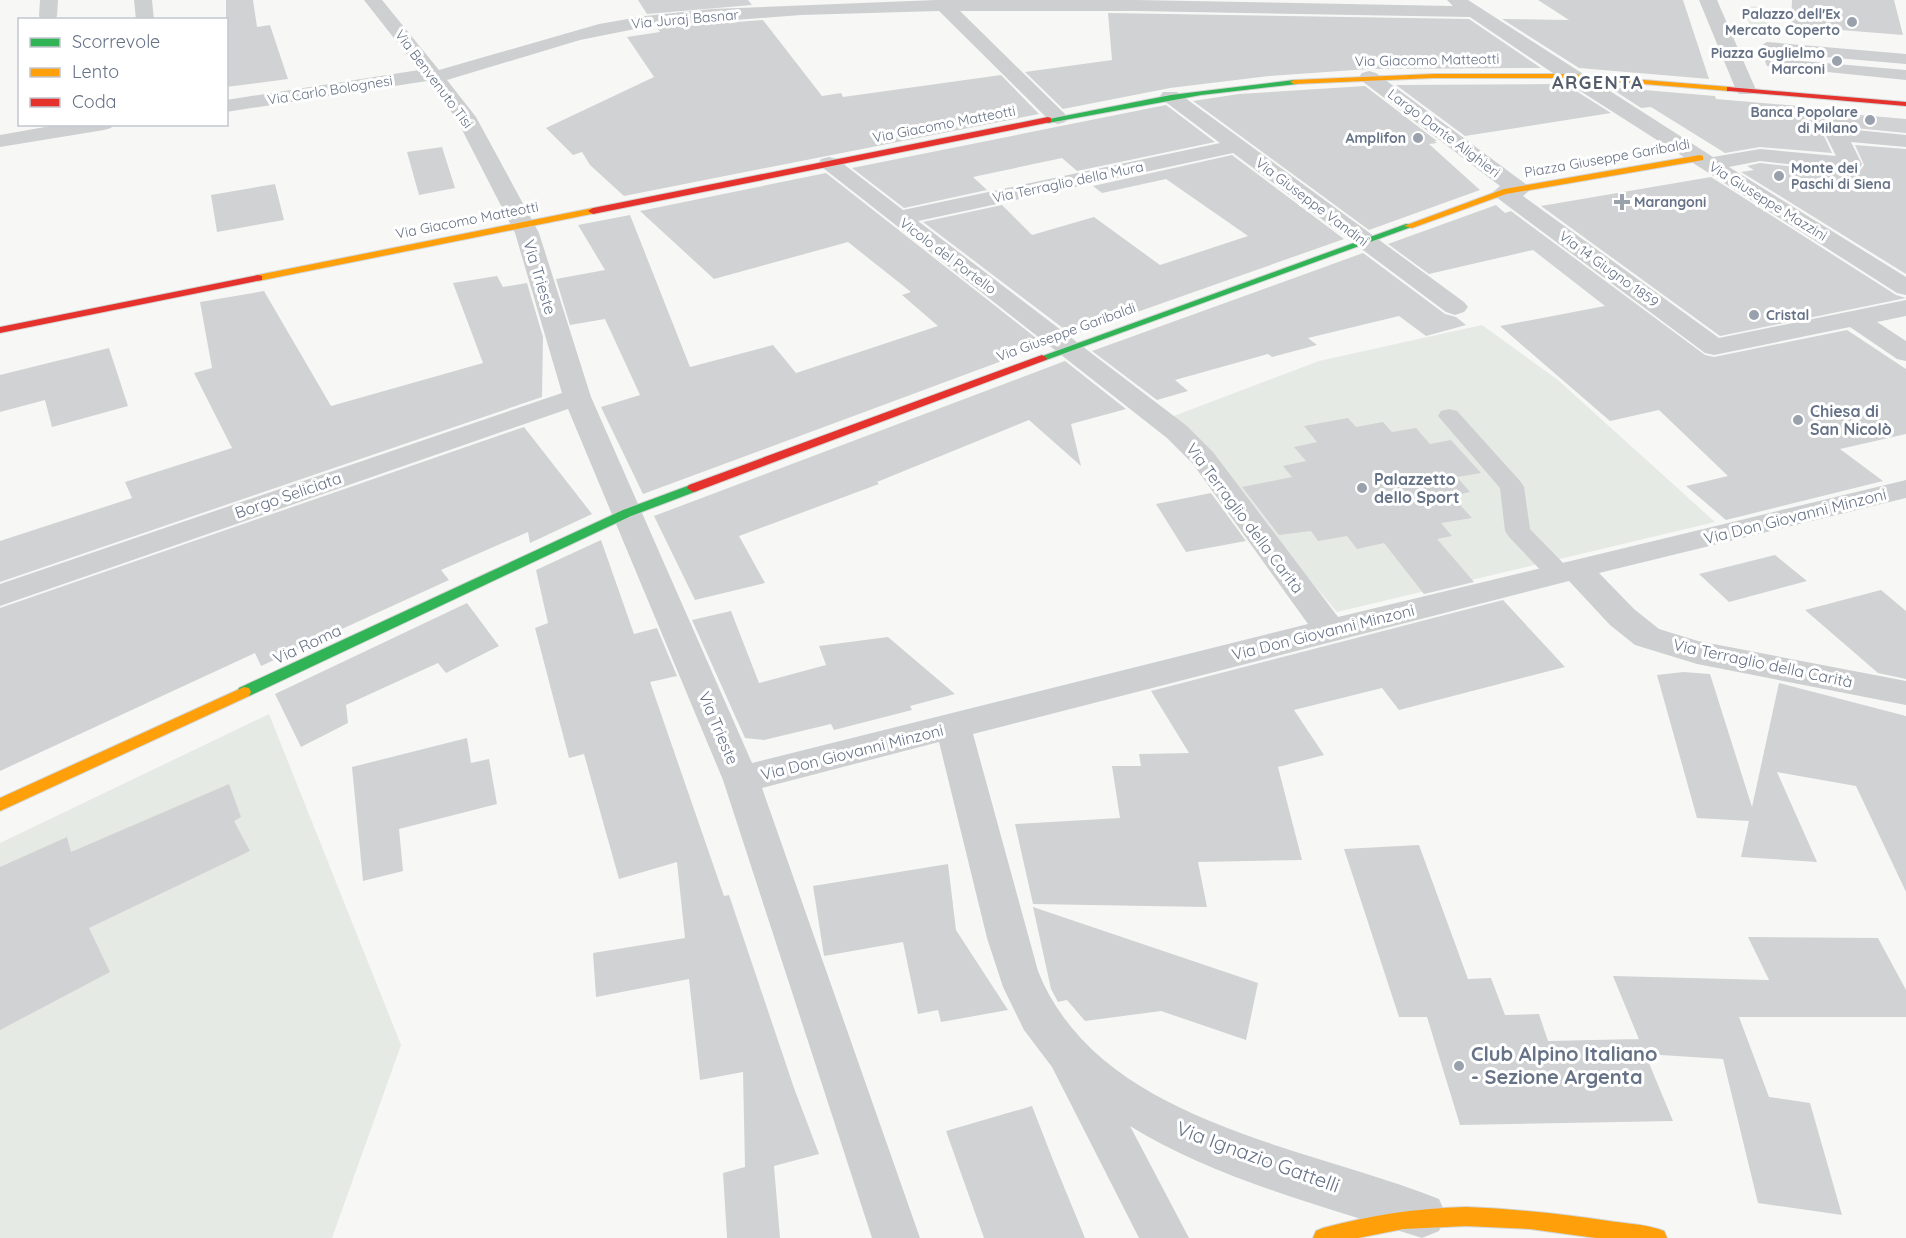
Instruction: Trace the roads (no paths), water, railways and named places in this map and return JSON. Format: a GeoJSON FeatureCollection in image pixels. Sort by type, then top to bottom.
{"type":"FeatureCollection","features":[{"type":"Feature","properties":{"kind":"street"},"geometry":{"type":"LineString","coordinates":[[143,0],[145,18]]}},
{"type":"Feature","properties":{"kind":"street","name":"Via Benvenuto Tisi"},"geometry":{"type":"LineString","coordinates":[[373,0],[466,117],[523,225]]}},
{"type":"Feature","properties":{"kind":"street","name":"Via Giuseppe Mazzini"},"geometry":{"type":"LineString","coordinates":[[1456,0],[1570,76],[1906,288]]}},
{"type":"Feature","properties":{"kind":"street"},"geometry":{"type":"LineString","coordinates":[[1708,0],[1746,90]]}},
{"type":"Feature","properties":{"kind":"street","name":"Via Juraj Basnar"},"geometry":{"type":"LineString","coordinates":[[434,76],[544,45],[619,17],[669,19],[877,3],[1057,2],[1473,12]]}},
{"type":"Feature","properties":{"kind":"street"},"geometry":{"type":"LineString","coordinates":[[942,4],[1058,118]]}},
{"type":"Feature","properties":{"kind":"street","name":"Via Carlo Bolognesi"},"geometry":{"type":"LineString","coordinates":[[228,106],[434,76]]}},
{"type":"Feature","properties":{"kind":"street","name":"Via Giacomo Matteotti"},"geometry":{"type":"LineString","coordinates":[[0,330],[1170,96],[1248,85],[1369,77],[1570,76],[1906,104]]}},
{"type":"Feature","properties":{"kind":"street","name":"Largo Dante Alighieri"},"geometry":{"type":"LineString","coordinates":[[1369,77],[1511,191]]}},
{"type":"Feature","properties":{"kind":"street","name":"Via Giuseppe Vandini"},"geometry":{"type":"LineString","coordinates":[[1170,96],[1455,307]]}},
{"type":"Feature","properties":{"kind":"street"},"geometry":{"type":"LineString","coordinates":[[0,141],[92,126]]}},
{"type":"Feature","properties":{"kind":"street"},"geometry":{"type":"LineString","coordinates":[[1704,161],[1760,154],[1851,164],[1836,135],[1906,141]]}},
{"type":"Feature","properties":{"kind":"street","name":"Via Terraglio della Mura"},"geometry":{"type":"LineString","coordinates":[[898,218],[1237,146]]}},
{"type":"Feature","properties":{"kind":"street","name":"Piazza Giuseppe Garibaldi"},"geometry":{"type":"LineString","coordinates":[[1511,191],[1704,161]]}},
{"type":"Feature","properties":{"kind":"street","name":"Vicolo del Portello"},"geometry":{"type":"LineString","coordinates":[[829,164],[1068,348]]}},
{"type":"Feature","properties":{"kind":"street","name":"Via Giuseppe Garibaldi"},"geometry":{"type":"LineString","coordinates":[[627,513],[1068,348],[1511,191]]}},
{"type":"Feature","properties":{"kind":"street","name":"Via 14 Giugno 1859"},"geometry":{"type":"LineString","coordinates":[[1511,191],[1714,347],[1854,318]]}},
{"type":"Feature","properties":{"kind":"street","name":"Via Trieste"},"geometry":{"type":"LineString","coordinates":[[523,225],[577,397],[741,780],[896,1238]]}},
{"type":"Feature","properties":{"kind":"street"},"geometry":{"type":"LineString","coordinates":[[1854,318],[1906,308]]}},
{"type":"Feature","properties":{"kind":"street"},"geometry":{"type":"LineString","coordinates":[[1854,318],[1906,353]]}},
{"type":"Feature","properties":{"kind":"street","name":"Via Terraglio della Carità"},"geometry":{"type":"LineString","coordinates":[[1068,348],[1177,432],[1203,458],[1330,630]]}},
{"type":"Feature","properties":{"kind":"street","name":"Borgo Seliciata"},"geometry":{"type":"LineString","coordinates":[[0,595],[577,397]]}},
{"type":"Feature","properties":{"kind":"street","name":"Via Don Giovanni Minzoni"},"geometry":{"type":"LineString","coordinates":[[741,780],[1561,572],[1906,489]]}},
{"type":"Feature","properties":{"kind":"street","name":"Via Roma"},"geometry":{"type":"LineString","coordinates":[[0,805],[627,513]]}},
{"type":"Feature","properties":{"kind":"street","name":"Via Terraglio della Carità"},"geometry":{"type":"LineString","coordinates":[[1561,572],[1647,637],[1697,652],[1906,693]]}},
{"type":"Feature","properties":{"kind":"street","name":"Via Ignazio Gattelli"},"geometry":{"type":"LineString","coordinates":[[953,726],[1016,968],[1038,1017],[1066,1053],[1165,1238]]}},
{"type":"Feature","properties":{"kind":"street","name":"Via Ignazio Gattelli"},"geometry":{"type":"LineString","coordinates":[[1066,1053],[1107,1087],[1144,1113],[1189,1134],[1243,1156],[1433,1218]]}},
{"type":"Feature","properties":{"kind":"street"},"geometry":{"type":"LineString","coordinates":[[1323,1238],[1345,1230],[1381,1222],[1433,1218],[1539,1220],[1657,1238]]}},
{"type":"Feature","properties":{"kind":"lane"},"geometry":{"type":"LineString","coordinates":[[1906,59],[1767,47],[1773,63],[1906,75]]}},
{"type":"Feature","properties":{"kind":"lane"},"geometry":{"type":"LineString","coordinates":[[1449,416],[1512,487],[1518,531],[1561,572]]}},
{"type":"Feature","properties":{"kind":"place","name":"Palazzo dell'Ex Mercato Coperto"},"geometry":{"type":"Point","coordinates":[1852,22]}},
{"type":"Feature","properties":{"kind":"place","name":"Piazza Guglielmo Marconi"},"geometry":{"type":"Point","coordinates":[1837,61]}},
{"type":"Feature","properties":{"kind":"place","name":"Banca Popolare di Milano"},"geometry":{"type":"Point","coordinates":[1870,120]}},
{"type":"Feature","properties":{"kind":"place","name":"Amplifon"},"geometry":{"type":"Point","coordinates":[1418,138]}},
{"type":"Feature","properties":{"kind":"place","name":"Monte dei Paschi di Siena"},"geometry":{"type":"Point","coordinates":[1779,176]}},
{"type":"Feature","properties":{"kind":"place","name":"Marangoni"},"geometry":{"type":"Point","coordinates":[1622,202]}},
{"type":"Feature","properties":{"kind":"place","name":"Cristal"},"geometry":{"type":"Point","coordinates":[1754,315]}},
{"type":"Feature","properties":{"kind":"place","name":"Chiesa di San Nicolò"},"geometry":{"type":"Point","coordinates":[1798,420]}},
{"type":"Feature","properties":{"kind":"place","name":"Palazzetto dello Sport"},"geometry":{"type":"Point","coordinates":[1362,488]}},
{"type":"Feature","properties":{"kind":"place","name":"Club Alpino Italiano - Sezione Argenta"},"geometry":{"type":"Point","coordinates":[1459,1066]}},
{"type":"Feature","properties":{"kind":"district","name":"ARGENTA"},"geometry":{"type":"Point","coordinates":[1598,83]}}]}
